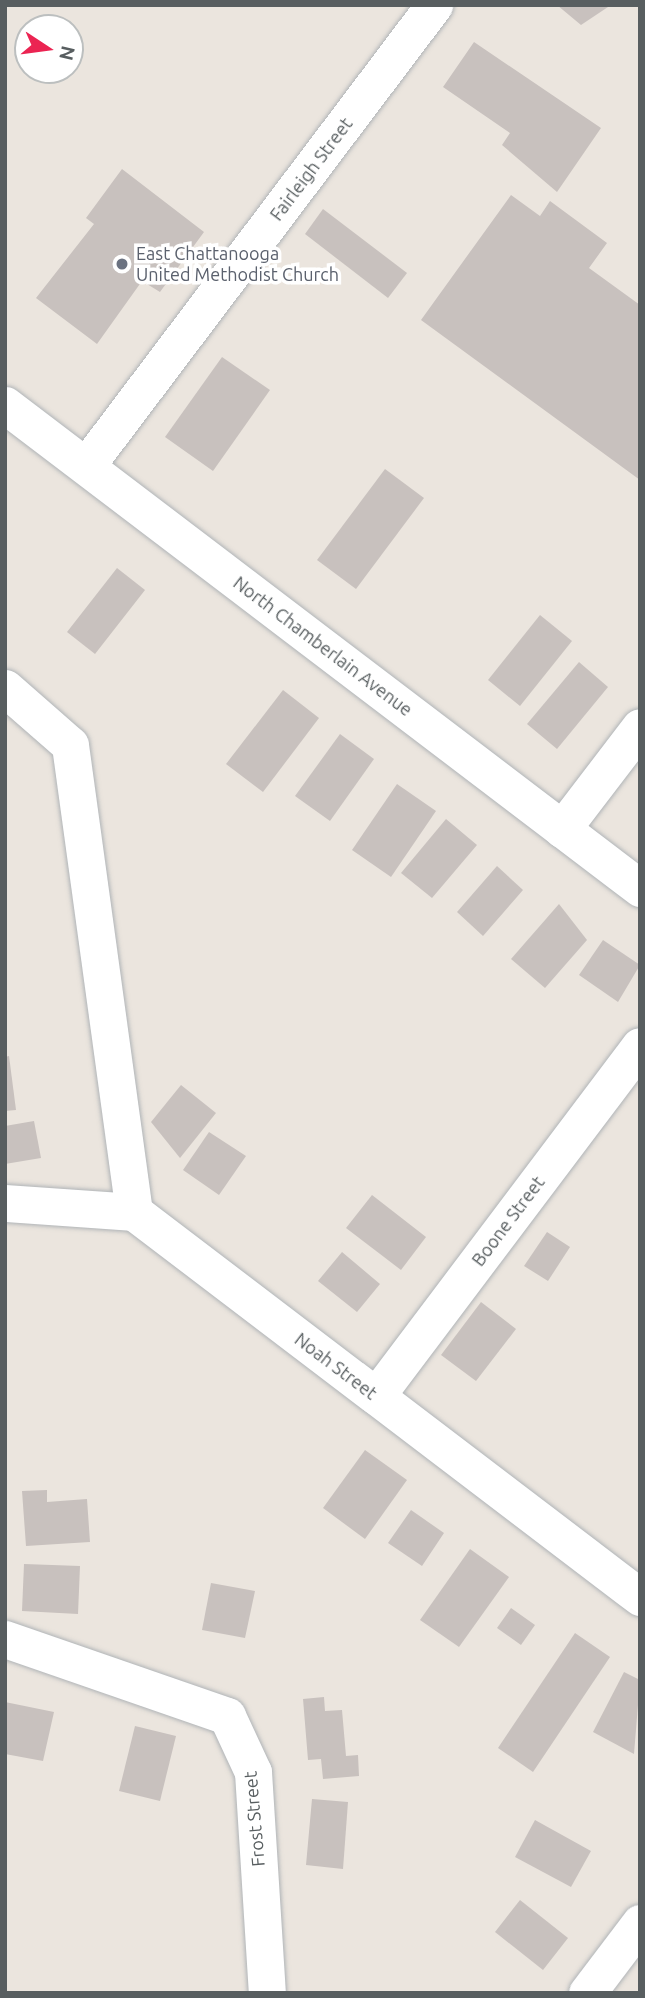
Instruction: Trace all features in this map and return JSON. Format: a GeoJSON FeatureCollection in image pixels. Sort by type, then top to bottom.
{"type":"FeatureCollection","features":[{"type":"Feature","properties":{"kind":"street","name":"Fairleigh Street"},"geometry":{"type":"LineString","coordinates":[[86,466],[434,5]]}},
{"type":"Feature","properties":{"kind":"street","name":"North Chamberlain Avenue"},"geometry":{"type":"LineString","coordinates":[[5,405],[640,888]]}},
{"type":"Feature","properties":{"kind":"street"},"geometry":{"type":"LineString","coordinates":[[5,688],[69,745],[134,1212],[5,1203]]}},
{"type":"Feature","properties":{"kind":"street"},"geometry":{"type":"LineString","coordinates":[[562,829],[640,727]]}},
{"type":"Feature","properties":{"kind":"street","name":"Boone Street"},"geometry":{"type":"LineString","coordinates":[[376,1396],[640,1046]]}},
{"type":"Feature","properties":{"kind":"street","name":"Noah Street"},"geometry":{"type":"LineString","coordinates":[[134,1212],[640,1597]]}},
{"type":"Feature","properties":{"kind":"street","name":"Frost Street"},"geometry":{"type":"LineString","coordinates":[[5,1639],[227,1716],[253,1772],[267,1993]]}},
{"type":"Feature","properties":{"kind":"street"},"geometry":{"type":"LineString","coordinates":[[587,1993],[640,1923]]}},
{"type":"Feature","properties":{"kind":"building"},"geometry":{"type":"Polygon","coordinates":[[[557,5],[611,5],[581,25],[557,5]]]}},
{"type":"Feature","properties":{"kind":"building"},"geometry":{"type":"Polygon","coordinates":[[[474,42],[601,128],[557,192],[502,145],[510,133],[443,87],[474,42]]]}},
{"type":"Feature","properties":{"kind":"building","name":"East Chattanooga United Methodist Church"},"geometry":{"type":"Polygon","coordinates":[[[122,169],[204,232],[160,292],[142,281],[97,344],[36,298],[94,224],[86,218],[122,169]]]}},
{"type":"Feature","properties":{"kind":"building"},"geometry":{"type":"Polygon","coordinates":[[[511,195],[540,216],[550,201],[607,243],[589,268],[640,305],[640,480],[421,320],[511,195]]]}},
{"type":"Feature","properties":{"kind":"building"},"geometry":{"type":"Polygon","coordinates":[[[323,209],[407,273],[388,298],[305,234],[323,209]]]}},
{"type":"Feature","properties":{"kind":"building"},"geometry":{"type":"Polygon","coordinates":[[[222,357],[270,390],[213,471],[165,437],[222,357]]]}},
{"type":"Feature","properties":{"kind":"building"},"geometry":{"type":"Polygon","coordinates":[[[385,469],[424,498],[356,589],[317,560],[385,469]]]}},
{"type":"Feature","properties":{"kind":"building"},"geometry":{"type":"Polygon","coordinates":[[[117,568],[145,590],[95,654],[67,632],[117,568]]]}},
{"type":"Feature","properties":{"kind":"building"},"geometry":{"type":"Polygon","coordinates":[[[540,615],[572,641],[520,706],[488,680],[540,615]]]}},
{"type":"Feature","properties":{"kind":"building"},"geometry":{"type":"Polygon","coordinates":[[[579,662],[608,687],[557,749],[527,724],[579,662]]]}},
{"type":"Feature","properties":{"kind":"building"},"geometry":{"type":"Polygon","coordinates":[[[283,690],[319,718],[263,792],[226,764],[283,690]]]}},
{"type":"Feature","properties":{"kind":"building"},"geometry":{"type":"Polygon","coordinates":[[[340,734],[374,759],[330,821],[295,796],[340,734]]]}},
{"type":"Feature","properties":{"kind":"building"},"geometry":{"type":"Polygon","coordinates":[[[397,784],[436,811],[391,877],[352,850],[397,784]]]}},
{"type":"Feature","properties":{"kind":"building"},"geometry":{"type":"Polygon","coordinates":[[[446,819],[477,845],[432,898],[401,873],[446,819]]]}},
{"type":"Feature","properties":{"kind":"building"},"geometry":{"type":"Polygon","coordinates":[[[497,866],[523,890],[483,936],[457,912],[497,866]]]}},
{"type":"Feature","properties":{"kind":"building"},"geometry":{"type":"Polygon","coordinates":[[[559,904],[587,940],[545,988],[511,959],[559,904]]]}},
{"type":"Feature","properties":{"kind":"building"},"geometry":{"type":"Polygon","coordinates":[[[603,940],[640,965],[618,1002],[579,975],[603,940]]]}},
{"type":"Feature","properties":{"kind":"building"},"geometry":{"type":"Polygon","coordinates":[[[9,1056],[16,1110],[5,1111],[5,1057],[9,1056]]]}},
{"type":"Feature","properties":{"kind":"building"},"geometry":{"type":"Polygon","coordinates":[[[181,1085],[216,1113],[180,1158],[151,1122],[181,1085]]]}},
{"type":"Feature","properties":{"kind":"building"},"geometry":{"type":"Polygon","coordinates":[[[34,1121],[41,1158],[5,1164],[5,1126],[34,1121]]]}},
{"type":"Feature","properties":{"kind":"building"},"geometry":{"type":"Polygon","coordinates":[[[209,1132],[246,1156],[219,1195],[183,1170],[209,1132]]]}},
{"type":"Feature","properties":{"kind":"building"},"geometry":{"type":"Polygon","coordinates":[[[372,1195],[426,1237],[401,1270],[346,1228],[372,1195]]]}},
{"type":"Feature","properties":{"kind":"building"},"geometry":{"type":"Polygon","coordinates":[[[547,1232],[570,1247],[548,1281],[524,1266],[547,1232]]]}},
{"type":"Feature","properties":{"kind":"building"},"geometry":{"type":"Polygon","coordinates":[[[342,1252],[380,1284],[357,1312],[318,1281],[342,1252]]]}},
{"type":"Feature","properties":{"kind":"building"},"geometry":{"type":"Polygon","coordinates":[[[481,1302],[516,1329],[476,1381],[441,1355],[481,1302]]]}},
{"type":"Feature","properties":{"kind":"building"},"geometry":{"type":"Polygon","coordinates":[[[365,1450],[407,1480],[365,1539],[323,1508],[365,1450]]]}},
{"type":"Feature","properties":{"kind":"building"},"geometry":{"type":"Polygon","coordinates":[[[47,1490],[47,1502],[87,1499],[90,1542],[26,1546],[22,1491],[47,1490]]]}},
{"type":"Feature","properties":{"kind":"building"},"geometry":{"type":"Polygon","coordinates":[[[411,1510],[444,1533],[422,1566],[388,1543],[411,1510]]]}},
{"type":"Feature","properties":{"kind":"building"},"geometry":{"type":"Polygon","coordinates":[[[470,1549],[509,1577],[459,1647],[420,1620],[470,1549]]]}},
{"type":"Feature","properties":{"kind":"building"},"geometry":{"type":"Polygon","coordinates":[[[24,1564],[80,1566],[78,1614],[22,1611],[24,1564]]]}},
{"type":"Feature","properties":{"kind":"building"},"geometry":{"type":"Polygon","coordinates":[[[211,1583],[255,1591],[245,1638],[202,1630],[211,1583]]]}},
{"type":"Feature","properties":{"kind":"building"},"geometry":{"type":"Polygon","coordinates":[[[511,1608],[535,1625],[521,1645],[497,1628],[511,1608]]]}},
{"type":"Feature","properties":{"kind":"building"},"geometry":{"type":"Polygon","coordinates":[[[575,1633],[610,1657],[533,1772],[498,1748],[575,1633]]]}},
{"type":"Feature","properties":{"kind":"building"},"geometry":{"type":"Polygon","coordinates":[[[624,1672],[640,1680],[634,1754],[593,1732],[624,1672]]]}},
{"type":"Feature","properties":{"kind":"building"},"geometry":{"type":"Polygon","coordinates":[[[324,1697],[325,1711],[342,1710],[346,1756],[358,1755],[359,1776],[323,1779],[321,1759],[308,1760],[303,1699],[324,1697]]]}},
{"type":"Feature","properties":{"kind":"building"},"geometry":{"type":"Polygon","coordinates":[[[5,1702],[54,1712],[43,1761],[5,1754],[5,1702]]]}},
{"type":"Feature","properties":{"kind":"building"},"geometry":{"type":"Polygon","coordinates":[[[135,1726],[176,1736],[160,1801],[119,1791],[135,1726]]]}},
{"type":"Feature","properties":{"kind":"building"},"geometry":{"type":"Polygon","coordinates":[[[312,1799],[348,1802],[343,1869],[306,1865],[312,1799]]]}},
{"type":"Feature","properties":{"kind":"building"},"geometry":{"type":"Polygon","coordinates":[[[535,1820],[591,1851],[571,1887],[515,1857],[535,1820]]]}},
{"type":"Feature","properties":{"kind":"building"},"geometry":{"type":"Polygon","coordinates":[[[520,1900],[568,1938],[543,1970],[495,1932],[520,1900]]]}},
{"type":"Feature","properties":{"kind":"place","name":"East Chattanooga United Methodist Church"},"geometry":{"type":"Point","coordinates":[122,264]}}]}
